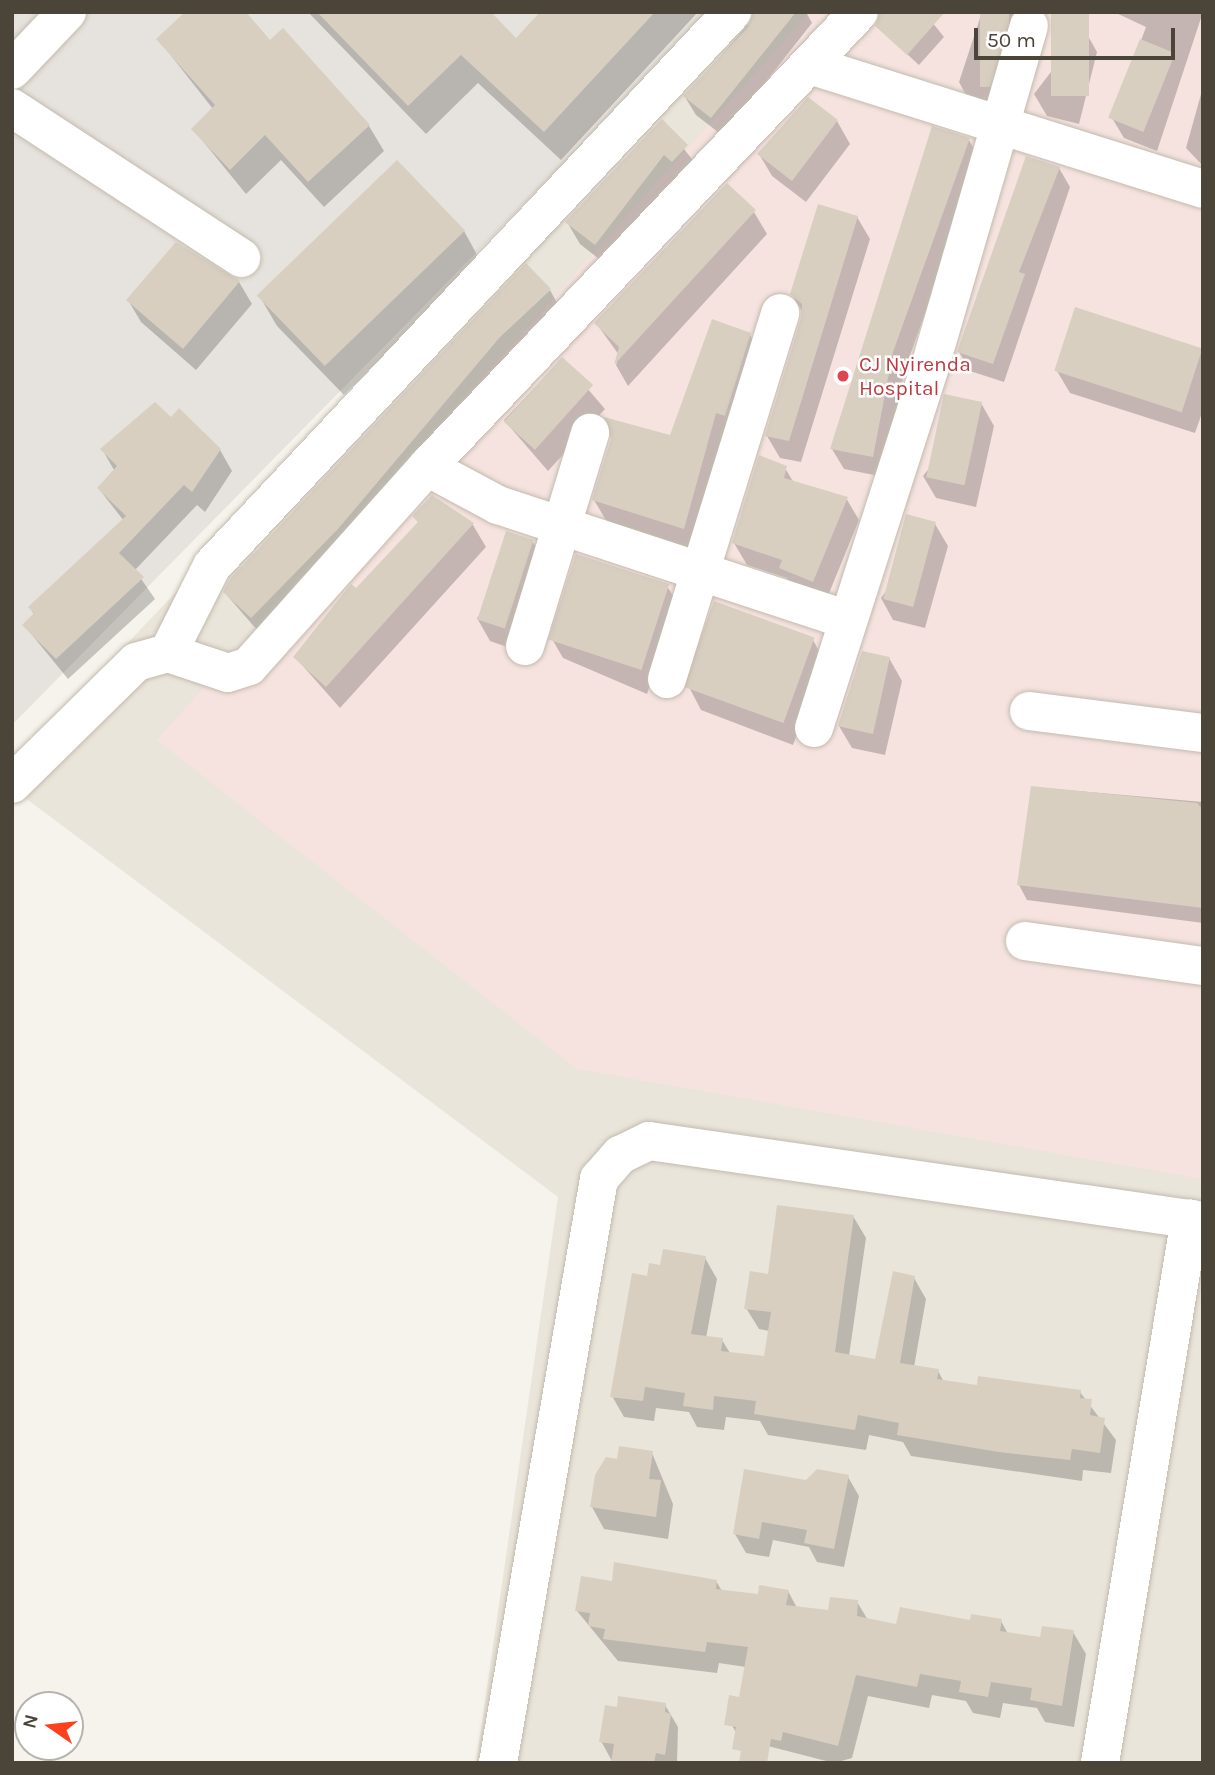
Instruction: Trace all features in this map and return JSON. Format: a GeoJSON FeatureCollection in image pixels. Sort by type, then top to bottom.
{"type":"FeatureCollection","features":[{"type":"Feature","properties":{"kind":"street"},"geometry":{"type":"LineString","coordinates":[[12,70],[67,12]]}},
{"type":"Feature","properties":{"kind":"street"},"geometry":{"type":"LineString","coordinates":[[168,653],[212,566],[732,12]]}},
{"type":"Feature","properties":{"kind":"street"},"geometry":{"type":"LineString","coordinates":[[12,784],[119,672],[168,653],[228,673],[249,666],[426,467],[859,12]]}},
{"type":"Feature","properties":{"kind":"street"},"geometry":{"type":"LineString","coordinates":[[814,728],[1029,26]]}},
{"type":"Feature","properties":{"kind":"street"},"geometry":{"type":"LineString","coordinates":[[810,65],[1203,190]]}},
{"type":"Feature","properties":{"kind":"street"},"geometry":{"type":"LineString","coordinates":[[12,108],[241,258]]}},
{"type":"Feature","properties":{"kind":"street"},"geometry":{"type":"LineString","coordinates":[[667,679],[780,313]]}},
{"type":"Feature","properties":{"kind":"street"},"geometry":{"type":"LineString","coordinates":[[525,646],[590,433]]}},
{"type":"Feature","properties":{"kind":"street"},"geometry":{"type":"LineString","coordinates":[[426,467],[478,496],[562,528],[847,620]]}},
{"type":"Feature","properties":{"kind":"street"},"geometry":{"type":"LineString","coordinates":[[1030,711],[1203,733]]}},
{"type":"Feature","properties":{"kind":"street"},"geometry":{"type":"LineString","coordinates":[[1025,941],[1203,966]]}},
{"type":"Feature","properties":{"kind":"street"},"geometry":{"type":"LineString","coordinates":[[498,1763],[599,1178],[620,1155],[649,1141],[1196,1220],[1100,1763]]}},
{"type":"Feature","properties":{"kind":"shaded area"},"geometry":{"type":"Polygon","coordinates":[[[12,12],[713,12],[12,725],[12,12]]]}},
{"type":"Feature","properties":{"kind":"shaded area"},"geometry":{"type":"Polygon","coordinates":[[[726,12],[1203,12],[1203,1763],[476,1763],[558,1197],[12,788],[12,765],[726,12]]]}},
{"type":"Feature","properties":{"kind":"shaded area","name":"CJ Nyirenda Hospital"},"geometry":{"type":"Polygon","coordinates":[[[810,12],[1203,12],[1203,1179],[577,1069],[157,740],[810,12]]]}},
{"type":"Feature","properties":{"kind":"building"},"geometry":{"type":"Polygon","coordinates":[[[185,12],[246,12],[270,40],[283,28],[370,125],[308,182],[265,135],[230,170],[191,129],[215,105],[156,39],[185,12]]]}},
{"type":"Feature","properties":{"kind":"building"},"geometry":{"type":"Polygon","coordinates":[[[317,12],[491,12],[516,38],[540,12],[655,12],[544,132],[461,55],[408,106],[317,12]]]}},
{"type":"Feature","properties":{"kind":"building"},"geometry":{"type":"Polygon","coordinates":[[[753,12],[796,12],[711,118],[683,96],[748,27],[753,12]]]}},
{"type":"Feature","properties":{"kind":"building"},"geometry":{"type":"Polygon","coordinates":[[[880,12],[945,12],[907,55],[875,26],[880,12]]]}},
{"type":"Feature","properties":{"kind":"building"},"geometry":{"type":"Polygon","coordinates":[[[980,12],[1009,12],[1009,87],[980,87],[980,12]]]}},
{"type":"Feature","properties":{"kind":"building"},"geometry":{"type":"Polygon","coordinates":[[[1051,12],[1089,12],[1089,96],[1051,96],[1051,12]]]}},
{"type":"Feature","properties":{"kind":"building"},"geometry":{"type":"Polygon","coordinates":[[[1140,39],[1175,53],[1143,132],[1108,118],[1140,39]]]}},
{"type":"Feature","properties":{"kind":"building"},"geometry":{"type":"Polygon","coordinates":[[[808,97],[838,120],[792,181],[757,154],[808,97]]]}},
{"type":"Feature","properties":{"kind":"building"},"geometry":{"type":"Polygon","coordinates":[[[662,119],[688,145],[672,162],[664,155],[595,245],[565,222],[662,119]]]}},
{"type":"Feature","properties":{"kind":"building"},"geometry":{"type":"Polygon","coordinates":[[[932,126],[970,138],[893,352],[873,457],[830,449],[932,126]]]}},
{"type":"Feature","properties":{"kind":"building"},"geometry":{"type":"Polygon","coordinates":[[[1026,156],[1060,167],[1019,272],[1025,274],[993,364],[957,352],[1026,156]]]}},
{"type":"Feature","properties":{"kind":"building"},"geometry":{"type":"Polygon","coordinates":[[[397,160],[465,230],[325,366],[257,295],[397,160]]]}},
{"type":"Feature","properties":{"kind":"building"},"geometry":{"type":"Polygon","coordinates":[[[727,183],[756,210],[614,365],[619,347],[594,323],[727,183]]]}},
{"type":"Feature","properties":{"kind":"building"},"geometry":{"type":"Polygon","coordinates":[[[818,204],[858,216],[789,441],[765,436],[801,319],[802,304],[790,294],[818,204]]]}},
{"type":"Feature","properties":{"kind":"building"},"geometry":{"type":"Polygon","coordinates":[[[176,242],[240,281],[183,349],[126,300],[176,242]]]}},
{"type":"Feature","properties":{"kind":"building"},"geometry":{"type":"Polygon","coordinates":[[[526,263],[551,289],[500,337],[338,529],[251,618],[223,592],[230,579],[526,263]]]}},
{"type":"Feature","properties":{"kind":"building"},"geometry":{"type":"Polygon","coordinates":[[[1075,307],[1202,348],[1182,412],[1054,371],[1075,307]]]}},
{"type":"Feature","properties":{"kind":"building"},"geometry":{"type":"Polygon","coordinates":[[[712,319],[751,333],[725,416],[716,413],[684,529],[592,500],[611,439],[604,417],[670,435],[712,319]]]}},
{"type":"Feature","properties":{"kind":"building"},"geometry":{"type":"Polygon","coordinates":[[[562,357],[593,385],[535,450],[504,422],[562,357]]]}},
{"type":"Feature","properties":{"kind":"building"},"geometry":{"type":"Polygon","coordinates":[[[944,394],[982,402],[964,485],[926,477],[944,394]]]}},
{"type":"Feature","properties":{"kind":"building"},"geometry":{"type":"Polygon","coordinates":[[[155,402],[171,417],[179,408],[221,449],[192,492],[184,485],[119,553],[144,577],[56,659],[22,625],[34,613],[28,607],[126,516],[97,488],[117,466],[100,449],[155,402]]]}},
{"type":"Feature","properties":{"kind":"building"},"geometry":{"type":"Polygon","coordinates":[[[759,455],[787,466],[784,478],[848,497],[813,582],[779,568],[782,560],[732,543],[759,455]]]}},
{"type":"Feature","properties":{"kind":"building"},"geometry":{"type":"Polygon","coordinates":[[[432,495],[474,523],[326,687],[293,657],[351,584],[356,588],[418,522],[412,516],[432,495]]]}},
{"type":"Feature","properties":{"kind":"building"},"geometry":{"type":"Polygon","coordinates":[[[906,514],[936,522],[913,607],[883,599],[906,514]]]}},
{"type":"Feature","properties":{"kind":"building"},"geometry":{"type":"Polygon","coordinates":[[[506,531],[534,540],[505,628],[477,619],[506,531]]]}},
{"type":"Feature","properties":{"kind":"building"},"geometry":{"type":"Polygon","coordinates":[[[576,554],[669,584],[641,670],[548,640],[576,554]]]}},
{"type":"Feature","properties":{"kind":"building"},"geometry":{"type":"Polygon","coordinates":[[[714,601],[815,638],[783,723],[683,687],[714,601]]]}},
{"type":"Feature","properties":{"kind":"building"},"geometry":{"type":"Polygon","coordinates":[[[862,651],[890,657],[873,734],[838,726],[862,651]]]}},
{"type":"Feature","properties":{"kind":"building"},"geometry":{"type":"Polygon","coordinates":[[[1031,786],[1197,803],[1203,810],[1203,908],[1017,885],[1031,786]]]}},
{"type":"Feature","properties":{"kind":"building"},"geometry":{"type":"Polygon","coordinates":[[[777,1205],[854,1215],[835,1352],[875,1359],[893,1271],[915,1276],[900,1363],[939,1369],[937,1379],[977,1385],[978,1376],[1081,1390],[1080,1398],[1092,1399],[1090,1415],[1105,1418],[1100,1453],[1072,1449],[1070,1460],[999,1452],[897,1435],[899,1423],[858,1415],[855,1430],[754,1414],[756,1401],[714,1396],[713,1410],[683,1406],[685,1393],[645,1387],[643,1401],[610,1397],[632,1273],[647,1276],[649,1263],[660,1265],[663,1249],[706,1256],[691,1334],[723,1338],[721,1351],[764,1356],[771,1312],[744,1309],[750,1271],[768,1274],[777,1205]]]}},
{"type":"Feature","properties":{"kind":"building"},"geometry":{"type":"Polygon","coordinates":[[[619,1446],[653,1451],[649,1479],[661,1480],[656,1517],[590,1507],[595,1475],[606,1457],[617,1459],[619,1446]]]}},
{"type":"Feature","properties":{"kind":"building"},"geometry":{"type":"Polygon","coordinates":[[[744,1469],[806,1480],[817,1469],[849,1475],[834,1549],[804,1543],[807,1530],[762,1522],[759,1539],[733,1534],[744,1469]]]}},
{"type":"Feature","properties":{"kind":"building"},"geometry":{"type":"Polygon","coordinates":[[[614,1562],[717,1580],[716,1589],[758,1594],[759,1585],[789,1590],[786,1605],[828,1610],[830,1597],[858,1600],[857,1616],[896,1624],[900,1607],[970,1620],[971,1614],[1002,1619],[1000,1631],[1040,1637],[1042,1626],[1074,1630],[1062,1706],[1030,1700],[1032,1688],[991,1682],[988,1697],[959,1692],[961,1681],[920,1674],[917,1687],[856,1675],[838,1746],[783,1732],[781,1741],[771,1739],[767,1763],[739,1763],[741,1751],[732,1749],[736,1727],[724,1725],[729,1695],[739,1697],[748,1647],[707,1642],[705,1652],[603,1639],[605,1629],[588,1626],[590,1613],[575,1611],[581,1576],[612,1581],[614,1562]]]}},
{"type":"Feature","properties":{"kind":"building"},"geometry":{"type":"Polygon","coordinates":[[[618,1696],[666,1703],[665,1712],[671,1714],[665,1755],[656,1753],[654,1763],[611,1763],[614,1744],[599,1742],[605,1705],[617,1707],[618,1696]]]}},
{"type":"Feature","properties":{"kind":"place","name":"CJ Nyirenda Hospital"},"geometry":{"type":"Point","coordinates":[843,376]}}]}
